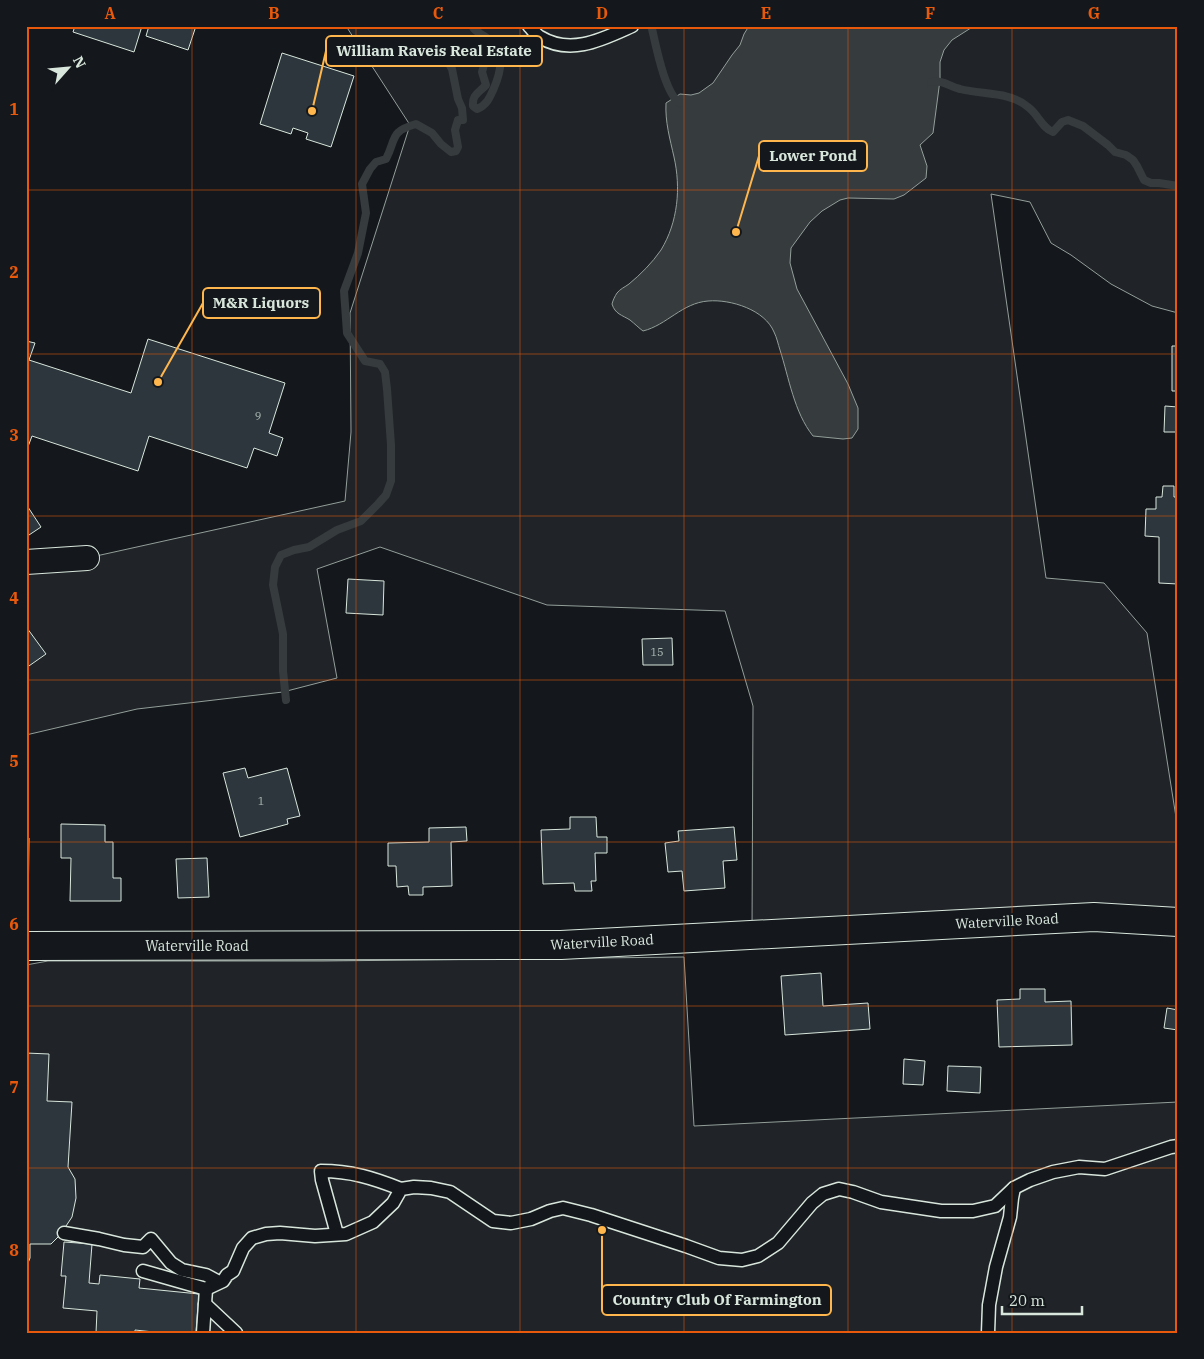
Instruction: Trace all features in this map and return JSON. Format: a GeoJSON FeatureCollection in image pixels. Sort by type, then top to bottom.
{"type":"FeatureCollection","features":[{"type":"Feature","properties":{"kind":"highway","name":"Waterville Road"},"geometry":{"type":"LineString","coordinates":[[26,946],[561,945],[1094,917],[1178,922]]}},
{"type":"Feature","properties":{"kind":"street"},"geometry":{"type":"LineString","coordinates":[[26,562],[88,558]]}},
{"type":"Feature","properties":{"kind":"lane"},"geometry":{"type":"LineString","coordinates":[[529,26],[539,37],[558,45],[580,45],[598,41],[632,26]]}},
{"type":"Feature","properties":{"kind":"lane"},"geometry":{"type":"LineString","coordinates":[[337,1234],[321,1171],[348,1172],[401,1189],[414,1187],[431,1188],[450,1192],[493,1221],[511,1223],[531,1219],[563,1208],[600,1218],[719,1258],[742,1260],[758,1256],[778,1243],[812,1203],[823,1194],[838,1189],[881,1202],[941,1211],[973,1211],[995,1206],[1014,1188],[1053,1172],[1079,1167],[1105,1169],[1178,1146]]}},
{"type":"Feature","properties":{"kind":"lane"},"geometry":{"type":"LineString","coordinates":[[988,1333],[989,1305],[996,1267],[1010,1217],[1014,1188]]}},
{"type":"Feature","properties":{"kind":"lane"},"geometry":{"type":"LineString","coordinates":[[143,1271],[206,1289],[223,1281],[233,1271],[243,1248],[252,1238],[264,1234],[280,1233],[315,1236],[346,1234],[373,1222],[393,1203],[401,1189]]}},
{"type":"Feature","properties":{"kind":"lane"},"geometry":{"type":"LineString","coordinates":[[64,1233],[143,1247],[152,1239],[171,1263],[182,1270],[206,1275],[219,1282]]}},
{"type":"Feature","properties":{"kind":"lane"},"geometry":{"type":"LineString","coordinates":[[203,1333],[206,1289]]}},
{"type":"Feature","properties":{"kind":"lane"},"geometry":{"type":"LineString","coordinates":[[205,1304],[236,1333]]}},
{"type":"Feature","properties":{"kind":"shaded area"},"geometry":{"type":"Polygon","coordinates":[[[346,26],[1178,26],[1178,313],[1152,306],[1111,284],[1051,243],[1030,202],[991,194],[1046,578],[1104,583],[1147,633],[1178,830],[1178,922],[752,934],[753,706],[725,611],[547,605],[380,547],[317,569],[337,678],[283,692],[137,709],[26,735],[26,562],[87,558],[345,501],[351,432],[350,313],[410,125],[346,26]]]}},
{"type":"Feature","properties":{"kind":"shaded area"},"geometry":{"type":"Polygon","coordinates":[[[749,26],[974,26],[952,40],[944,50],[940,62],[940,80],[933,133],[920,145],[927,166],[926,178],[904,195],[894,199],[848,198],[840,200],[822,211],[810,222],[791,248],[790,263],[797,289],[848,384],[858,408],[858,429],[852,438],[813,436],[806,427],[797,406],[774,332],[770,324],[755,312],[737,304],[708,301],[690,306],[660,324],[643,331],[617,312],[612,304],[618,292],[642,272],[661,250],[671,228],[676,205],[677,181],[667,124],[666,103],[680,94],[691,95],[699,93],[713,83],[740,45],[749,26]]]}},
{"type":"Feature","properties":{"kind":"shaded area"},"geometry":{"type":"Polygon","coordinates":[[[684,957],[694,1126],[1178,1102],[1178,1333],[26,1333],[26,965],[48,961],[324,961],[684,957]]]}},
{"type":"Feature","properties":{"kind":"building"},"geometry":{"type":"Polygon","coordinates":[[[75,26],[142,26],[134,52],[73,32],[75,26]]]}},
{"type":"Feature","properties":{"kind":"building"},"geometry":{"type":"Polygon","coordinates":[[[149,26],[196,26],[188,50],[146,36],[149,26]]]}},
{"type":"Feature","properties":{"kind":"building"},"geometry":{"type":"Polygon","coordinates":[[[282,53],[354,76],[331,147],[306,139],[308,133],[293,128],[291,134],[260,124],[282,53]]]}},
{"type":"Feature","properties":{"kind":"building"},"geometry":{"type":"Polygon","coordinates":[[[1176,326],[1178,326],[1178,391],[1172,391],[1172,346],[1176,346],[1176,326]]]}},
{"type":"Feature","properties":{"kind":"building"},"geometry":{"type":"Polygon","coordinates":[[[148,339],[285,383],[269,433],[283,438],[277,456],[254,448],[247,468],[149,436],[138,471],[32,436],[26,452],[26,341],[35,343],[29,360],[131,393],[148,339]]]}},
{"type":"Feature","properties":{"kind":"building"},"geometry":{"type":"Polygon","coordinates":[[[1165,406],[1178,407],[1178,432],[1164,432],[1165,406]]]}},
{"type":"Feature","properties":{"kind":"building"},"geometry":{"type":"Polygon","coordinates":[[[1163,486],[1174,486],[1174,497],[1178,497],[1178,584],[1159,583],[1159,537],[1145,536],[1146,509],[1156,509],[1156,497],[1162,497],[1163,486]]]}},
{"type":"Feature","properties":{"kind":"building"},"geometry":{"type":"Polygon","coordinates":[[[26,504],[41,527],[26,537],[26,504]]]}},
{"type":"Feature","properties":{"kind":"building"},"geometry":{"type":"Polygon","coordinates":[[[348,579],[384,581],[383,615],[346,613],[348,579]]]}},
{"type":"Feature","properties":{"kind":"building"},"geometry":{"type":"Polygon","coordinates":[[[26,629],[46,654],[26,668],[26,629]]]}},
{"type":"Feature","properties":{"kind":"building"},"geometry":{"type":"Polygon","coordinates":[[[672,638],[673,665],[643,665],[642,639],[672,638]]]}},
{"type":"Feature","properties":{"kind":"building"},"geometry":{"type":"Polygon","coordinates":[[[245,768],[248,778],[287,768],[300,816],[287,819],[288,824],[240,837],[223,773],[245,768]]]}},
{"type":"Feature","properties":{"kind":"building"},"geometry":{"type":"Polygon","coordinates":[[[570,817],[596,817],[597,837],[607,837],[607,853],[595,853],[596,881],[591,881],[592,891],[575,891],[574,883],[543,884],[541,830],[570,829],[570,817]]]}},
{"type":"Feature","properties":{"kind":"building"},"geometry":{"type":"Polygon","coordinates":[[[61,824],[105,825],[105,842],[113,842],[113,878],[121,878],[121,901],[70,901],[71,858],[61,858],[61,824]]]}},
{"type":"Feature","properties":{"kind":"building"},"geometry":{"type":"Polygon","coordinates":[[[466,827],[467,841],[451,842],[452,886],[423,887],[423,895],[409,895],[408,886],[397,887],[396,866],[388,866],[388,843],[429,842],[429,828],[466,827]]]}},
{"type":"Feature","properties":{"kind":"building"},"geometry":{"type":"Polygon","coordinates":[[[734,827],[737,860],[723,861],[725,888],[684,891],[682,871],[668,872],[665,843],[679,841],[678,831],[734,827]]]}},
{"type":"Feature","properties":{"kind":"building"},"geometry":{"type":"Polygon","coordinates":[[[26,838],[29,838],[28,913],[26,913],[26,838]]]}},
{"type":"Feature","properties":{"kind":"building"},"geometry":{"type":"Polygon","coordinates":[[[207,858],[209,897],[178,898],[176,859],[207,858]]]}},
{"type":"Feature","properties":{"kind":"building"},"geometry":{"type":"Polygon","coordinates":[[[821,973],[823,1006],[868,1003],[870,1029],[785,1035],[781,976],[821,973]]]}},
{"type":"Feature","properties":{"kind":"building"},"geometry":{"type":"Polygon","coordinates":[[[1020,989],[1045,989],[1045,1002],[1071,1001],[1072,1045],[999,1047],[997,1000],[1020,999],[1020,989]]]}},
{"type":"Feature","properties":{"kind":"building"},"geometry":{"type":"Polygon","coordinates":[[[1167,1008],[1178,1010],[1178,1030],[1164,1028],[1167,1008]]]}},
{"type":"Feature","properties":{"kind":"building"},"geometry":{"type":"Polygon","coordinates":[[[26,1053],[49,1054],[47,1101],[72,1102],[68,1167],[75,1179],[76,1198],[72,1217],[60,1235],[51,1244],[30,1244],[27,1297],[26,1053]]]}},
{"type":"Feature","properties":{"kind":"building"},"geometry":{"type":"Polygon","coordinates":[[[904,1059],[925,1061],[923,1085],[903,1084],[904,1059]]]}},
{"type":"Feature","properties":{"kind":"building"},"geometry":{"type":"Polygon","coordinates":[[[948,1066],[981,1067],[980,1093],[947,1091],[948,1066]]]}},
{"type":"Feature","properties":{"kind":"building"},"geometry":{"type":"Polygon","coordinates":[[[64,1242],[92,1244],[89,1283],[99,1284],[100,1275],[140,1279],[139,1288],[199,1294],[196,1333],[163,1333],[135,1330],[135,1333],[96,1333],[97,1311],[63,1308],[66,1276],[61,1276],[64,1242]]]}},
{"type":"Feature","properties":{"kind":"waterway"},"geometry":{"type":"LineString","coordinates":[[286,700],[283,671],[283,634],[273,585],[275,567],[281,555],[309,547],[337,530],[361,521],[386,495],[391,481],[391,445],[385,372],[380,364],[365,361],[347,333],[344,291],[358,253],[366,213],[362,184],[376,162],[386,159],[395,137],[401,130],[407,127],[416,124],[432,133],[451,152],[456,151],[458,147],[455,130],[458,120],[463,120],[462,108],[458,99],[452,69],[448,62],[454,46],[464,45],[471,53],[477,54],[484,65],[482,72],[486,85],[476,94],[474,99],[473,106],[477,109],[490,98],[500,68],[497,49],[472,26]]}},
{"type":"Feature","properties":{"kind":"waterway"},"geometry":{"type":"LineString","coordinates":[[652,29],[666,80],[670,90],[680,103]]}},
{"type":"Feature","properties":{"kind":"waterway"},"geometry":{"type":"LineString","coordinates":[[931,82],[940,82],[969,91],[1013,98],[1028,107],[1053,132],[1062,122],[1068,120],[1083,126],[1115,152],[1126,155],[1133,160],[1144,180],[1151,183],[1178,186]]}},
{"type":"Feature","properties":{"kind":"place","name":"William Raveis Real Estate"},"geometry":{"type":"Point","coordinates":[312,111]}},
{"type":"Feature","properties":{"kind":"place","name":"Lower Pond"},"geometry":{"type":"Point","coordinates":[736,232]}},
{"type":"Feature","properties":{"kind":"place","name":"M&R Liquors"},"geometry":{"type":"Point","coordinates":[158,382]}},
{"type":"Feature","properties":{"kind":"place","name":"Country Club Of Farmington"},"geometry":{"type":"Point","coordinates":[602,1230]}}]}
